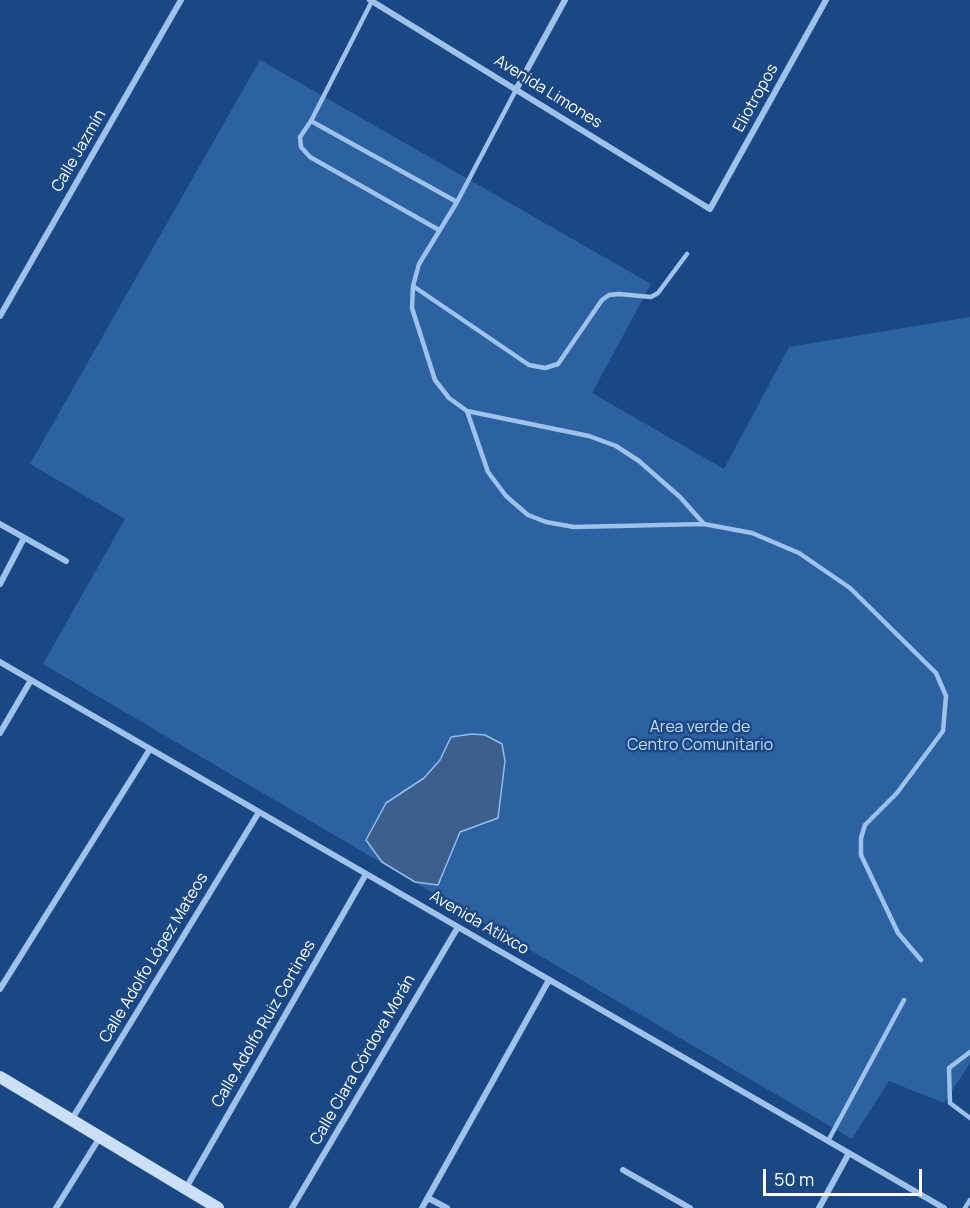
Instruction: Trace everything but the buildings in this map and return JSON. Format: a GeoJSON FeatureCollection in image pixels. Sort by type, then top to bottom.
{"type":"FeatureCollection","features":[{"type":"Feature","properties":{"kind":"street","name":"Calle Jazmín"},"geometry":{"type":"LineString","coordinates":[[0,316],[181,0]]}},
{"type":"Feature","properties":{"kind":"street","name":"Avenida Limones"},"geometry":{"type":"LineString","coordinates":[[372,0],[710,209]]}},
{"type":"Feature","properties":{"kind":"street"},"geometry":{"type":"LineString","coordinates":[[517,88],[565,0]]}},
{"type":"Feature","properties":{"kind":"street","name":"Eliotropos"},"geometry":{"type":"LineString","coordinates":[[710,209],[826,0]]}},
{"type":"Feature","properties":{"kind":"street"},"geometry":{"type":"LineString","coordinates":[[0,524],[66,561]]}},
{"type":"Feature","properties":{"kind":"street"},"geometry":{"type":"LineString","coordinates":[[0,584],[24,538]]}},
{"type":"Feature","properties":{"kind":"street","name":"Avenida Atlixco"},"geometry":{"type":"LineString","coordinates":[[0,662],[944,1208]]}},
{"type":"Feature","properties":{"kind":"street"},"geometry":{"type":"LineString","coordinates":[[0,734],[32,681]]}},
{"type":"Feature","properties":{"kind":"street"},"geometry":{"type":"LineString","coordinates":[[0,989],[150,748]]}},
{"type":"Feature","properties":{"kind":"street","name":"Calle Adolfo López Mateos"},"geometry":{"type":"LineString","coordinates":[[72,1119],[259,812]]}},
{"type":"Feature","properties":{"kind":"street","name":"Calle Adolfo Ruiz Cortines"},"geometry":{"type":"LineString","coordinates":[[185,1188],[366,874]]}},
{"type":"Feature","properties":{"kind":"street","name":"Calle Clara Córdova Morán"},"geometry":{"type":"LineString","coordinates":[[292,1208],[458,927]]}},
{"type":"Feature","properties":{"kind":"street"},"geometry":{"type":"LineString","coordinates":[[422,1208],[549,980]]}},
{"type":"Feature","properties":{"kind":"street"},"geometry":{"type":"LineString","coordinates":[[0,1077],[211,1206]]}},
{"type":"Feature","properties":{"kind":"street"},"geometry":{"type":"LineString","coordinates":[[56,1208],[100,1137]]}},
{"type":"Feature","properties":{"kind":"street"},"geometry":{"type":"LineString","coordinates":[[819,1208],[849,1153]]}},
{"type":"Feature","properties":{"kind":"street"},"geometry":{"type":"LineString","coordinates":[[622,1170],[690,1208]]}},
{"type":"Feature","properties":{"kind":"street"},"geometry":{"type":"LineString","coordinates":[[428,1198],[447,1208]]}},
{"type":"Feature","properties":{"kind":"lane"},"geometry":{"type":"LineString","coordinates":[[372,0],[311,121],[300,137],[301,147],[310,157],[439,230]]}},
{"type":"Feature","properties":{"kind":"lane"},"geometry":{"type":"LineString","coordinates":[[517,88],[469,181],[419,264],[413,286],[412,308],[435,380],[449,398],[467,411],[589,436],[616,446],[639,461],[680,497],[704,524]]}},
{"type":"Feature","properties":{"kind":"lane"},"geometry":{"type":"LineString","coordinates":[[311,121],[457,202]]}},
{"type":"Feature","properties":{"kind":"lane"},"geometry":{"type":"LineString","coordinates":[[413,286],[529,365],[545,368],[558,364],[602,300],[609,295],[619,294],[651,297],[658,293],[687,254]]}},
{"type":"Feature","properties":{"kind":"lane"},"geometry":{"type":"LineString","coordinates":[[467,411],[488,472],[506,496],[528,515],[546,522],[574,527],[704,524],[752,533],[799,553],[850,588],[936,673],[946,696],[943,731],[897,793],[865,825],[861,838],[861,855],[898,933],[921,960]]}},
{"type":"Feature","properties":{"kind":"lane"},"geometry":{"type":"LineString","coordinates":[[828,1141],[904,999]]}},
{"type":"Feature","properties":{"kind":"lane"},"geometry":{"type":"LineString","coordinates":[[970,1052],[949,1068],[950,1103],[970,1118]]}},
{"type":"Feature","properties":{"kind":"lane"},"geometry":{"type":"LineString","coordinates":[[965,1208],[970,1200]]}},
{"type":"Feature","properties":{"kind":"green space","name":"Area verde de Centro Comunitario"},"geometry":{"type":"Polygon","coordinates":[[[260,60],[651,284],[592,393],[724,469],[789,347],[970,317],[970,1063],[944,1103],[889,1081],[852,1139],[43,664],[125,519],[30,464],[260,60]]]}},
{"type":"Feature","properties":{"kind":"shaded area"},"geometry":{"type":"Polygon","coordinates":[[[485,735],[502,744],[505,761],[498,818],[460,832],[438,885],[415,882],[382,862],[366,840],[386,803],[424,778],[440,760],[451,737],[485,735]]]}}]}
